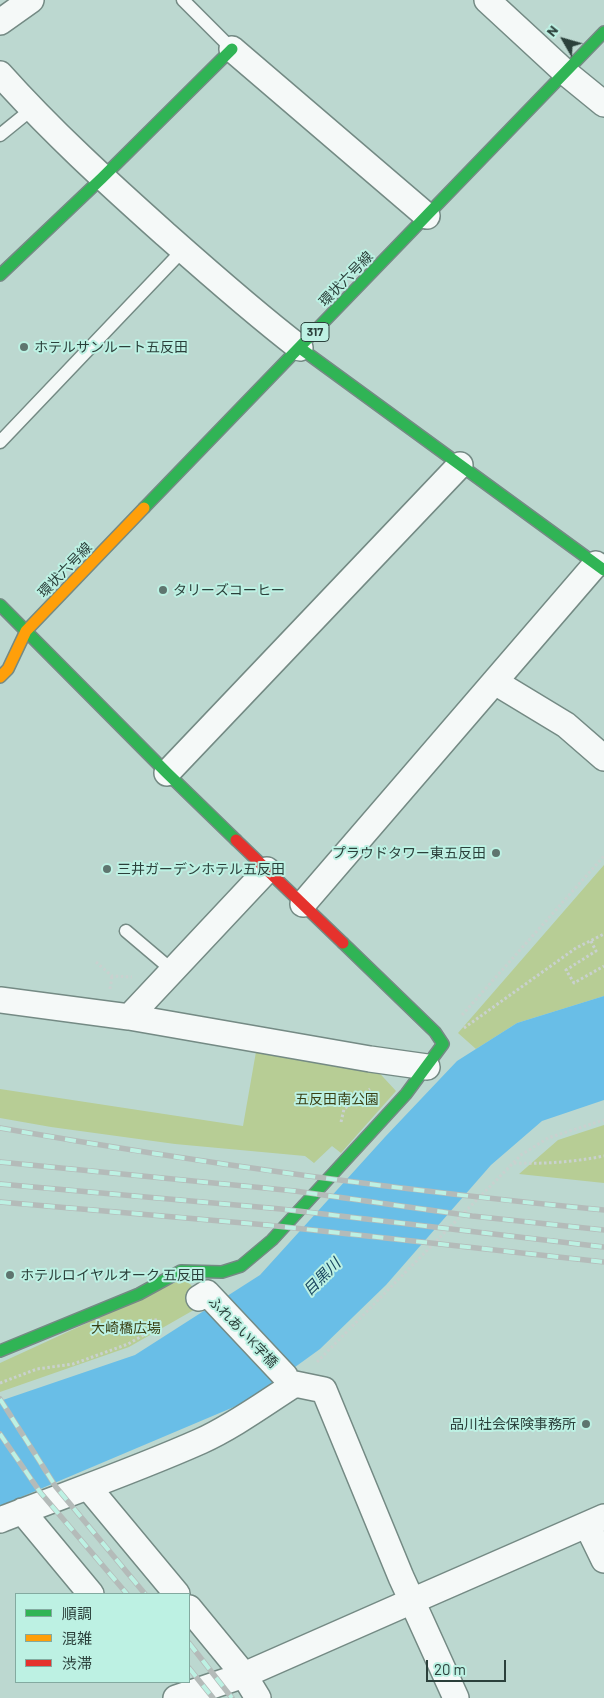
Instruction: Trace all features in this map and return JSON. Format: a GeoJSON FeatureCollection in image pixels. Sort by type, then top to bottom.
{"type":"FeatureCollection","features":[{"type":"Feature","properties":{"kind":"street"},"geometry":{"type":"LineString","coordinates":[[0,22],[31,0]]}},
{"type":"Feature","properties":{"kind":"street"},"geometry":{"type":"LineString","coordinates":[[487,0],[566,73],[604,104]]}},
{"type":"Feature","properties":{"kind":"street","name":"環状六号線"},"geometry":{"type":"LineString","coordinates":[[0,677],[8,669],[26,631],[604,32]]}},
{"type":"Feature","properties":{"kind":"street"},"geometry":{"type":"LineString","coordinates":[[0,275],[102,178],[232,49],[427,216]]}},
{"type":"Feature","properties":{"kind":"street"},"geometry":{"type":"LineString","coordinates":[[0,74],[32,109],[102,178],[266,322],[600,567],[495,682],[303,904]]}},
{"type":"Feature","properties":{"kind":"street"},"geometry":{"type":"LineString","coordinates":[[167,773],[460,465]]}},
{"type":"Feature","properties":{"kind":"street"},"geometry":{"type":"LineString","coordinates":[[0,605],[167,773],[435,1032],[443,1044],[406,1094],[272,1240],[241,1266],[222,1272],[181,1271],[139,1294],[0,1351]]}},
{"type":"Feature","properties":{"kind":"street","name":"環状六号線"},"geometry":{"type":"LineString","coordinates":[[8,639],[26,631]]}},
{"type":"Feature","properties":{"kind":"street"},"geometry":{"type":"LineString","coordinates":[[495,682],[566,725],[604,758]]}},
{"type":"Feature","properties":{"kind":"street"},"geometry":{"type":"LineString","coordinates":[[129,1018],[267,870]]}},
{"type":"Feature","properties":{"kind":"street"},"geometry":{"type":"LineString","coordinates":[[0,1000],[129,1018],[370,1059],[427,1066]]}},
{"type":"Feature","properties":{"kind":"street","name":"ふれあいK字橋"},"geometry":{"type":"LineString","coordinates":[[200,1298],[207,1293],[290,1380]]}},
{"type":"Feature","properties":{"kind":"street"},"geometry":{"type":"LineString","coordinates":[[90,1593],[11,1516],[203,1440],[242,1418],[290,1380],[324,1390],[401,1577],[456,1698]]}},
{"type":"Feature","properties":{"kind":"street"},"geometry":{"type":"LineString","coordinates":[[88,1487],[177,1593]]}},
{"type":"Feature","properties":{"kind":"street"},"geometry":{"type":"LineString","coordinates":[[176,1693],[244,1674],[595,1521],[604,1560]]}},
{"type":"Feature","properties":{"kind":"street"},"geometry":{"type":"LineString","coordinates":[[190,1609],[244,1674],[258,1698]]}},
{"type":"Feature","properties":{"kind":"lane"},"geometry":{"type":"LineString","coordinates":[[183,0],[232,49]]}},
{"type":"Feature","properties":{"kind":"lane"},"geometry":{"type":"LineString","coordinates":[[0,135],[32,109]]}},
{"type":"Feature","properties":{"kind":"lane"},"geometry":{"type":"LineString","coordinates":[[0,442],[183,250]]}},
{"type":"Feature","properties":{"kind":"lane"},"geometry":{"type":"LineString","coordinates":[[126,931],[167,976]]}},
{"type":"Feature","properties":{"kind":"path"},"geometry":{"type":"LineString","coordinates":[[462,1014],[604,856]]}},
{"type":"Feature","properties":{"kind":"path"},"geometry":{"type":"LineString","coordinates":[[443,1044],[576,948],[604,934]]}},
{"type":"Feature","properties":{"kind":"path"},"geometry":{"type":"LineString","coordinates":[[591,940],[596,951],[566,970],[574,983],[604,966]]}},
{"type":"Feature","properties":{"kind":"path"},"geometry":{"type":"LineString","coordinates":[[96,962],[112,976],[167,976]]}},
{"type":"Feature","properties":{"kind":"path"},"geometry":{"type":"LineString","coordinates":[[340,1127],[344,1109],[374,1087]]}},
{"type":"Feature","properties":{"kind":"path"},"geometry":{"type":"LineString","coordinates":[[290,1380],[522,1155],[548,1138],[604,1120]]}},
{"type":"Feature","properties":{"kind":"path"},"geometry":{"type":"LineString","coordinates":[[513,1163],[548,1164],[604,1156]]}},
{"type":"Feature","properties":{"kind":"path"},"geometry":{"type":"LineString","coordinates":[[0,1383],[37,1369],[73,1364],[128,1344],[161,1325],[158,1320],[150,1320]]}},
{"type":"Feature","properties":{"kind":"green space"},"geometry":{"type":"Polygon","coordinates":[[[604,865],[604,996],[517,1023],[476,1049],[458,1033],[604,865]]]}},
{"type":"Feature","properties":{"kind":"green space","name":"五反田南公園"},"geometry":{"type":"Polygon","coordinates":[[[257,1046],[372,1065],[396,1091],[341,1153],[332,1146],[314,1163],[305,1156],[175,1144],[0,1118],[0,1089],[243,1126],[257,1046]]]}},
{"type":"Feature","properties":{"kind":"green space"},"geometry":{"type":"Polygon","coordinates":[[[604,1125],[604,1183],[519,1174],[558,1140],[604,1125]]]}},
{"type":"Feature","properties":{"kind":"green space","name":"大崎橋広場"},"geometry":{"type":"Polygon","coordinates":[[[185,1278],[206,1303],[129,1347],[0,1392],[0,1363],[185,1278]]]}},
{"type":"Feature","properties":{"kind":"water","name":"目黒川"},"geometry":{"type":"Polygon","coordinates":[[[604,996],[604,1100],[542,1121],[491,1165],[386,1285],[320,1349],[248,1401],[0,1506],[0,1401],[135,1355],[260,1275],[457,1061],[517,1023],[604,996]]]}},
{"type":"Feature","properties":{"kind":"railway"},"geometry":{"type":"LineString","coordinates":[[0,1128],[150,1153],[301,1175],[604,1210]]}},
{"type":"Feature","properties":{"kind":"railway"},"geometry":{"type":"LineString","coordinates":[[0,1162],[295,1191],[472,1216],[604,1230]]}},
{"type":"Feature","properties":{"kind":"railway"},"geometry":{"type":"LineString","coordinates":[[0,1184],[281,1209],[604,1247]]}},
{"type":"Feature","properties":{"kind":"railway"},"geometry":{"type":"LineString","coordinates":[[0,1202],[267,1225],[604,1262]]}},
{"type":"Feature","properties":{"kind":"railway"},"geometry":{"type":"LineString","coordinates":[[0,1399],[56,1487],[144,1593]]}},
{"type":"Feature","properties":{"kind":"railway"},"geometry":{"type":"LineString","coordinates":[[0,1434],[40,1492],[126,1593]]}},
{"type":"Feature","properties":{"kind":"railway"},"geometry":{"type":"LineString","coordinates":[[190,1644],[232,1698]]}},
{"type":"Feature","properties":{"kind":"railway"},"geometry":{"type":"LineString","coordinates":[[190,1669],[213,1698]]}},
{"type":"Feature","properties":{"kind":"traffic: fast"},"geometry":{"type":"LineString","coordinates":[[144,508],[604,32]]}},
{"type":"Feature","properties":{"kind":"traffic: fast"},"geometry":{"type":"LineString","coordinates":[[0,275],[102,178],[232,49]]}},
{"type":"Feature","properties":{"kind":"traffic: fast"},"geometry":{"type":"LineString","coordinates":[[300,348],[604,570]]}},
{"type":"Feature","properties":{"kind":"traffic: fast"},"geometry":{"type":"LineString","coordinates":[[0,605],[236,840]]}},
{"type":"Feature","properties":{"kind":"traffic: fast"},"geometry":{"type":"LineString","coordinates":[[0,1351],[139,1294],[181,1271],[222,1272],[241,1266],[272,1240],[406,1094],[443,1044],[435,1032],[343,943]]}},
{"type":"Feature","properties":{"kind":"traffic: slow"},"geometry":{"type":"LineString","coordinates":[[0,677],[8,669],[26,631],[144,508]]}},
{"type":"Feature","properties":{"kind":"traffic: jam"},"geometry":{"type":"LineString","coordinates":[[236,840],[343,943]]}},
{"type":"Feature","properties":{"kind":"place","name":"ホテルサンルート五反田"},"geometry":{"type":"Point","coordinates":[24,347]}},
{"type":"Feature","properties":{"kind":"place","name":"タリーズコーヒー"},"geometry":{"type":"Point","coordinates":[163,590]}},
{"type":"Feature","properties":{"kind":"place","name":"プラウドタワー東五反田"},"geometry":{"type":"Point","coordinates":[496,853]}},
{"type":"Feature","properties":{"kind":"place","name":"三井ガーデンホテル五反田"},"geometry":{"type":"Point","coordinates":[107,869]}},
{"type":"Feature","properties":{"kind":"place","name":"ホテルロイヤルオーク 五反田"},"geometry":{"type":"Point","coordinates":[10,1275]}},
{"type":"Feature","properties":{"kind":"place","name":"品川社会保険事務所"},"geometry":{"type":"Point","coordinates":[586,1424]}}]}
